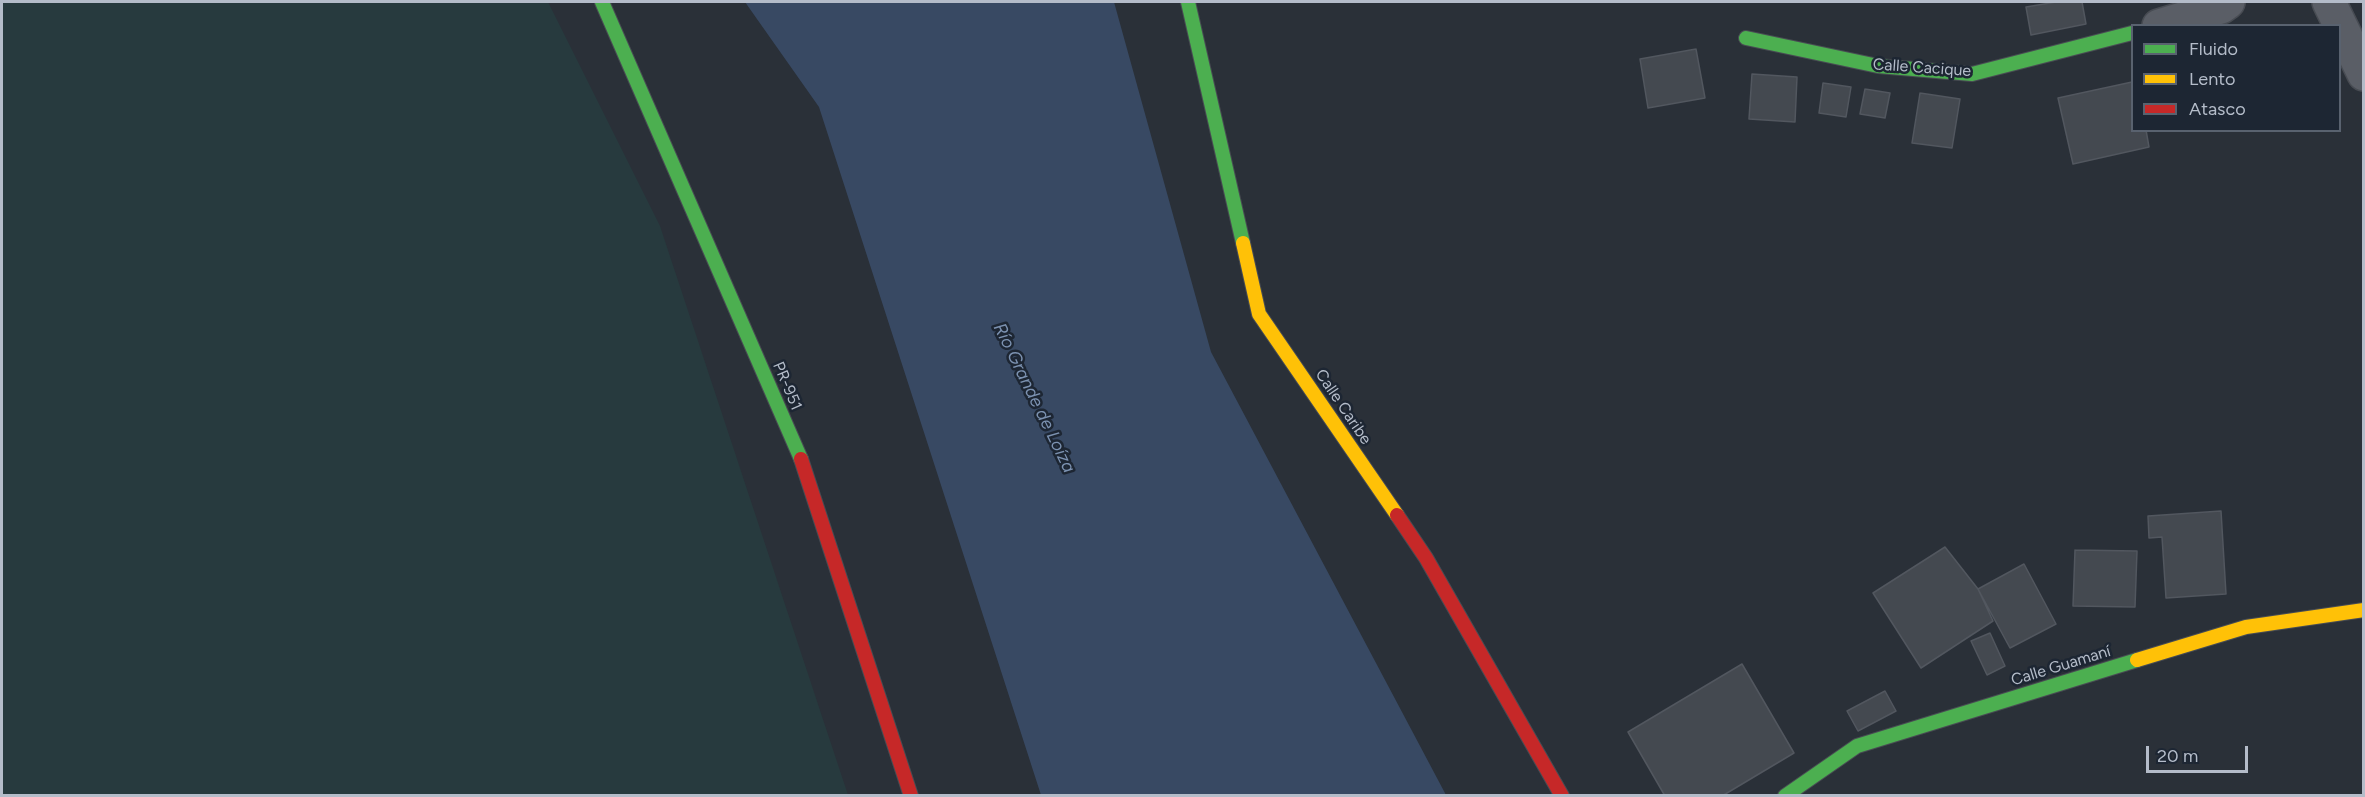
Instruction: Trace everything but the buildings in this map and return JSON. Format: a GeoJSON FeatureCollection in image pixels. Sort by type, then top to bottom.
{"type":"FeatureCollection","features":[{"type":"Feature","properties":{"kind":"street","name":"PR-951"},"geometry":{"type":"LineString","coordinates":[[602,2],[800,457],[911,795]]}},
{"type":"Feature","properties":{"kind":"street","name":"Calle Caribe"},"geometry":{"type":"LineString","coordinates":[[1188,2],[1258,314],[1426,558],[1562,795]]}},
{"type":"Feature","properties":{"kind":"street"},"geometry":{"type":"LineString","coordinates":[[2165,24],[2228,2]]}},
{"type":"Feature","properties":{"kind":"street"},"geometry":{"type":"LineString","coordinates":[[2329,2],[2340,24]]}},
{"type":"Feature","properties":{"kind":"street"},"geometry":{"type":"LineString","coordinates":[[2341,27],[2364,74]]}},
{"type":"Feature","properties":{"kind":"street","name":"Calle Cacique"},"geometry":{"type":"LineString","coordinates":[[1746,38],[1878,66],[1972,74],[2131,34]]}},
{"type":"Feature","properties":{"kind":"street","name":"Calle Guamaní"},"geometry":{"type":"LineString","coordinates":[[1785,795],[1857,746],[2246,627],[2364,610]]}},
{"type":"Feature","properties":{"kind":"green space"},"geometry":{"type":"Polygon","coordinates":[[[2,2],[548,2],[660,226],[848,795],[2,795],[2,2]]]}},
{"type":"Feature","properties":{"kind":"water","name":"Río Grande de Loíza"},"geometry":{"type":"Polygon","coordinates":[[[745,2],[1114,2],[1211,352],[1446,795],[1041,795],[819,107],[745,2]]]}},
{"type":"Feature","properties":{"kind":"traffic: fast"},"geometry":{"type":"LineString","coordinates":[[602,2],[801,459]]}},
{"type":"Feature","properties":{"kind":"traffic: fast"},"geometry":{"type":"LineString","coordinates":[[1188,2],[1243,243]]}},
{"type":"Feature","properties":{"kind":"traffic: fast"},"geometry":{"type":"LineString","coordinates":[[1746,38],[1878,66],[1972,74],[2131,33]]}},
{"type":"Feature","properties":{"kind":"traffic: fast"},"geometry":{"type":"LineString","coordinates":[[1785,796],[1857,746],[2137,660]]}},
{"type":"Feature","properties":{"kind":"traffic: slow"},"geometry":{"type":"LineString","coordinates":[[1243,243],[1259,314],[1397,515]]}},
{"type":"Feature","properties":{"kind":"traffic: slow"},"geometry":{"type":"LineString","coordinates":[[2137,660],[2246,627],[2364,610]]}},
{"type":"Feature","properties":{"kind":"traffic: jam"},"geometry":{"type":"LineString","coordinates":[[801,459],[911,796]]}},
{"type":"Feature","properties":{"kind":"traffic: jam"},"geometry":{"type":"LineString","coordinates":[[1397,515],[1426,558],[1562,796]]}}]}
